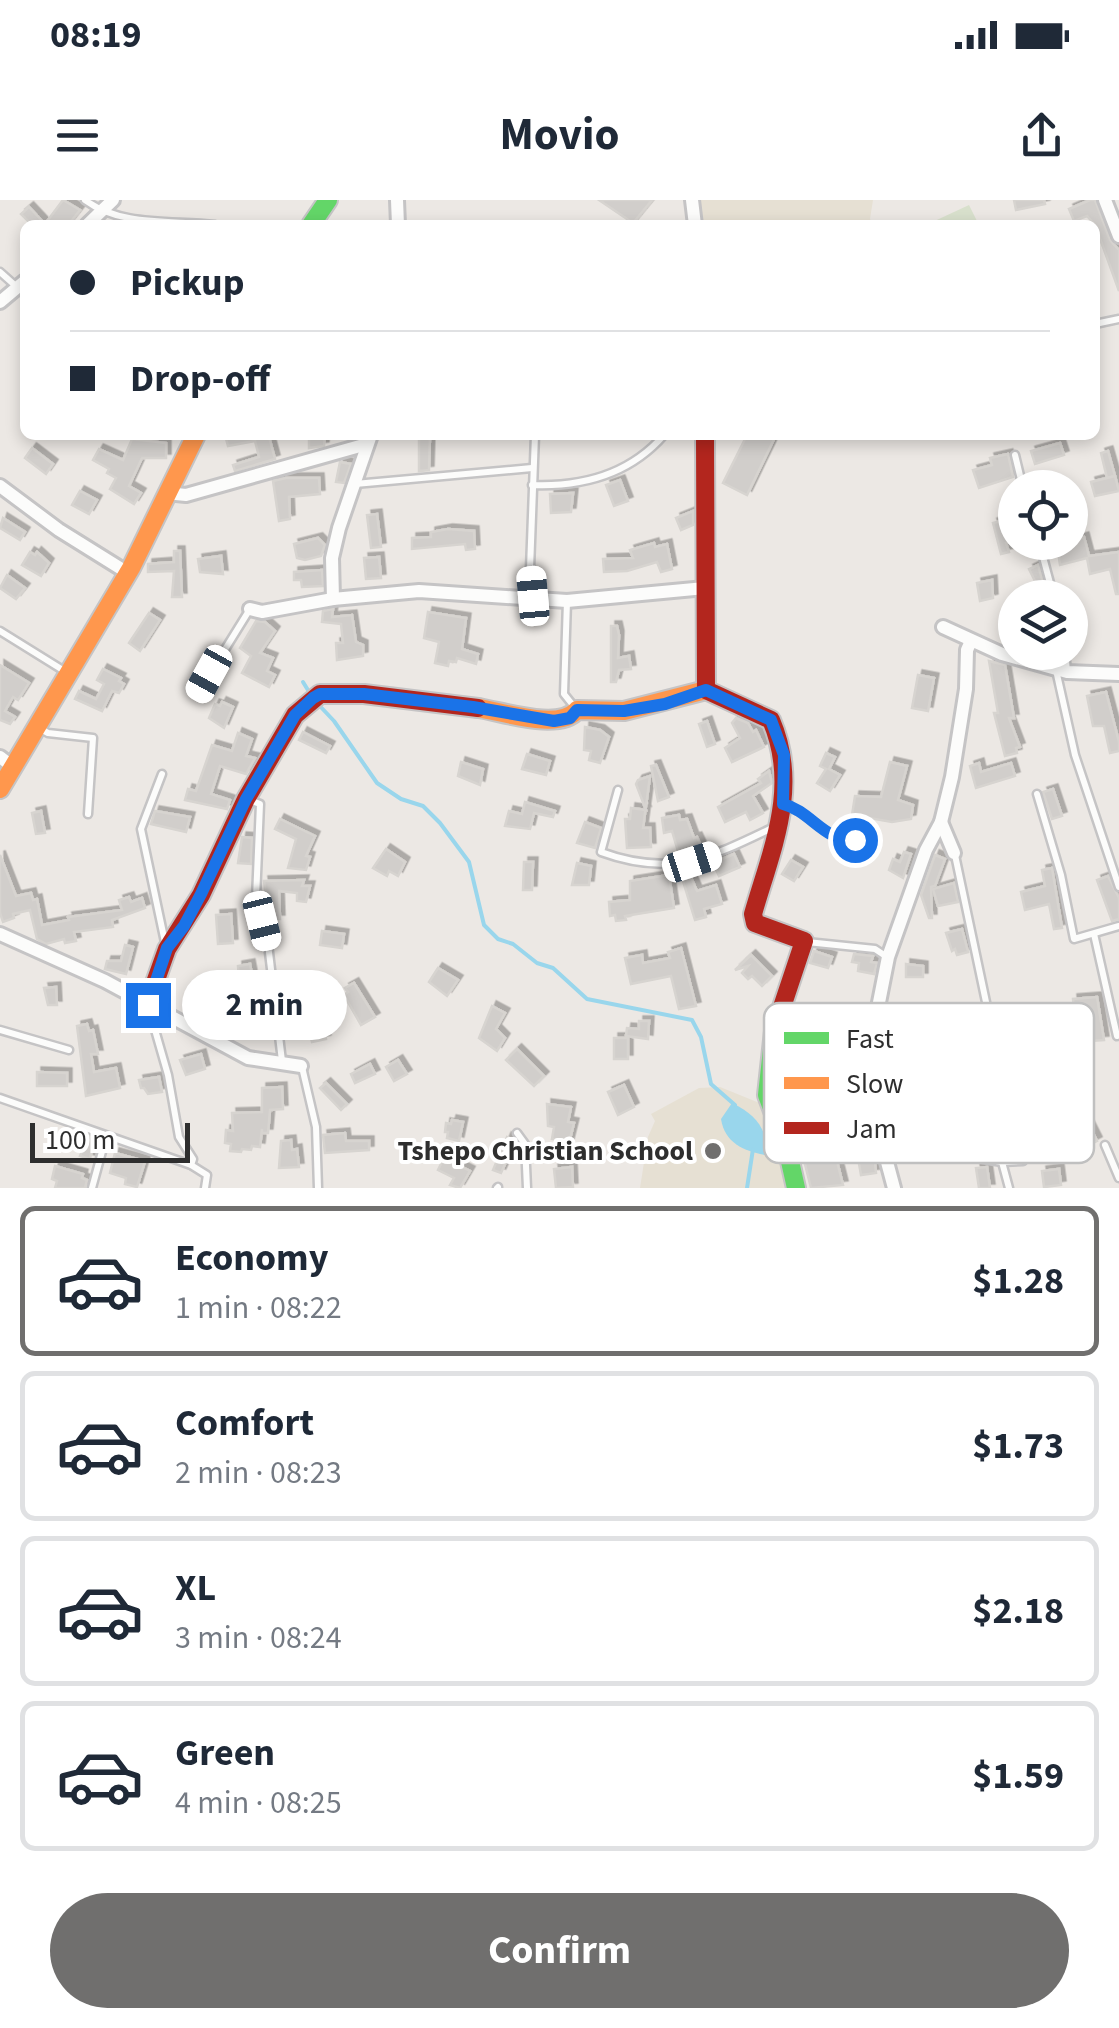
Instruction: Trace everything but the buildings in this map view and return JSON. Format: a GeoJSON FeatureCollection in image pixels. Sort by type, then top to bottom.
{"type":"FeatureCollection","features":[{"type":"Feature","properties":{"kind":"street"},"geometry":{"type":"LineString","coordinates":[[92,220],[113,200]]}},
{"type":"Feature","properties":{"kind":"street"},"geometry":{"type":"LineString","coordinates":[[1105,200],[1119,236]]}},
{"type":"Feature","properties":{"kind":"street"},"geometry":{"type":"LineString","coordinates":[[0,302],[20,286]]}},
{"type":"Feature","properties":{"kind":"street"},"geometry":{"type":"LineString","coordinates":[[0,790],[7,762],[36,727],[128,573],[193,440]]}},
{"type":"Feature","properties":{"kind":"street"},"geometry":{"type":"LineString","coordinates":[[166,493],[186,495],[369,440]]}},
{"type":"Feature","properties":{"kind":"street"},"geometry":{"type":"LineString","coordinates":[[333,599],[332,558],[369,440]]}},
{"type":"Feature","properties":{"kind":"street"},"geometry":{"type":"LineString","coordinates":[[705,440],[706,690]]}},
{"type":"Feature","properties":{"kind":"street"},"geometry":{"type":"LineString","coordinates":[[0,486],[58,530],[128,573]]}},
{"type":"Feature","properties":{"kind":"street"},"geometry":{"type":"LineString","coordinates":[[250,609],[262,612],[333,599],[419,590],[567,601],[705,588]]}},
{"type":"Feature","properties":{"kind":"street"},"geometry":{"type":"LineString","coordinates":[[943,627],[998,650]]}},
{"type":"Feature","properties":{"kind":"street"},"geometry":{"type":"LineString","coordinates":[[879,1003],[888,958],[926,850],[941,822],[955,758],[971,642]]}},
{"type":"Feature","properties":{"kind":"street"},"geometry":{"type":"LineString","coordinates":[[1061,670],[1119,674]]}},
{"type":"Feature","properties":{"kind":"street"},"geometry":{"type":"LineString","coordinates":[[148,1005],[167,948],[201,894],[246,799],[295,715],[320,694],[364,694],[554,721],[570,718],[577,710],[624,711],[665,704],[706,690],[771,720],[784,755],[778,831],[753,914],[756,923],[804,941],[783,1003]]}},
{"type":"Feature","properties":{"kind":"street"},"geometry":{"type":"LineString","coordinates":[[941,822],[954,853]]}},
{"type":"Feature","properties":{"kind":"street"},"geometry":{"type":"LineString","coordinates":[[0,934],[105,981],[248,1058],[301,1066]]}},
{"type":"Feature","properties":{"kind":"street"},"geometry":{"type":"LineString","coordinates":[[791,1163],[796,1188]]}},
{"type":"Feature","properties":{"kind":"street"},"geometry":{"type":"LineString","coordinates":[[888,1163],[894,1188]]}},
{"type":"Feature","properties":{"kind":"lane"},"geometry":{"type":"LineString","coordinates":[[85,200],[101,212],[151,220]]}},
{"type":"Feature","properties":{"kind":"lane"},"geometry":{"type":"LineString","coordinates":[[533,596],[535,440]]}},
{"type":"Feature","properties":{"kind":"lane"},"geometry":{"type":"LineString","coordinates":[[532,485],[591,480],[620,470],[648,453],[660,440]]}},
{"type":"Feature","properties":{"kind":"lane"},"geometry":{"type":"LineString","coordinates":[[1015,454],[1019,470]]}},
{"type":"Feature","properties":{"kind":"lane"},"geometry":{"type":"LineString","coordinates":[[354,484],[532,468]]}},
{"type":"Feature","properties":{"kind":"lane"},"geometry":{"type":"LineString","coordinates":[[567,601],[564,694],[577,710]]}},
{"type":"Feature","properties":{"kind":"lane"},"geometry":{"type":"LineString","coordinates":[[198,693],[250,609]]}},
{"type":"Feature","properties":{"kind":"lane"},"geometry":{"type":"LineString","coordinates":[[0,631],[67,672]]}},
{"type":"Feature","properties":{"kind":"lane"},"geometry":{"type":"LineString","coordinates":[[1061,670],[1076,756],[1119,887]]}},
{"type":"Feature","properties":{"kind":"lane"},"geometry":{"type":"LineString","coordinates":[[36,727],[48,733],[93,738],[88,814]]}},
{"type":"Feature","properties":{"kind":"lane"},"geometry":{"type":"LineString","coordinates":[[162,774],[141,828],[167,948]]}},
{"type":"Feature","properties":{"kind":"lane"},"geometry":{"type":"LineString","coordinates":[[618,790],[601,852],[615,857],[669,866],[721,852],[770,829],[778,831]]}},
{"type":"Feature","properties":{"kind":"lane"},"geometry":{"type":"LineString","coordinates":[[1037,794],[1061,875],[1074,939],[1119,926]]}},
{"type":"Feature","properties":{"kind":"lane"},"geometry":{"type":"LineString","coordinates":[[246,799],[260,804],[256,898],[268,944],[282,1061]]}},
{"type":"Feature","properties":{"kind":"lane"},"geometry":{"type":"LineString","coordinates":[[783,804],[792,806],[828,834],[842,841],[855,840]]}},
{"type":"Feature","properties":{"kind":"lane"},"geometry":{"type":"LineString","coordinates":[[954,853],[987,1003]]}},
{"type":"Feature","properties":{"kind":"lane"},"geometry":{"type":"LineString","coordinates":[[1094,934],[1117,1036]]}},
{"type":"Feature","properties":{"kind":"lane"},"geometry":{"type":"LineString","coordinates":[[804,941],[875,949],[888,958]]}},
{"type":"Feature","properties":{"kind":"lane"},"geometry":{"type":"LineString","coordinates":[[148,1005],[168,1074],[179,1138],[193,1158],[192,1165]]}},
{"type":"Feature","properties":{"kind":"lane"},"geometry":{"type":"LineString","coordinates":[[0,1030],[69,1050]]}},
{"type":"Feature","properties":{"kind":"lane"},"geometry":{"type":"LineString","coordinates":[[301,1066],[316,1126],[318,1188]]}},
{"type":"Feature","properties":{"kind":"lane"},"geometry":{"type":"LineString","coordinates":[[0,1098],[192,1165],[207,1175],[205,1188]]}},
{"type":"Feature","properties":{"kind":"lane"},"geometry":{"type":"LineString","coordinates":[[517,1133],[525,1144],[528,1188]]}},
{"type":"Feature","properties":{"kind":"lane"},"geometry":{"type":"LineString","coordinates":[[92,1188],[106,1138]]}},
{"type":"Feature","properties":{"kind":"lane"},"geometry":{"type":"LineString","coordinates":[[1105,1145],[1119,1178]]}},
{"type":"Feature","properties":{"kind":"lane"},"geometry":{"type":"LineString","coordinates":[[1002,1163],[1009,1188]]}},
{"type":"Feature","properties":{"kind":"shaded area"},"geometry":{"type":"Polygon","coordinates":[[[698,200],[873,200],[870,220],[700,220],[698,200]]]}},
{"type":"Feature","properties":{"kind":"shaded area","name":"Tshepo Christian School"},"geometry":{"type":"Polygon","coordinates":[[[720,1087],[762,1104],[764,1163],[784,1163],[791,1188],[640,1188],[648,1137],[655,1121],[651,1114],[699,1088],[720,1087]]]}},
{"type":"Feature","properties":{"kind":"green space"},"geometry":{"type":"Polygon","coordinates":[[[969,205],[976,220],[937,220],[969,205]]]}},
{"type":"Feature","properties":{"kind":"water"},"geometry":{"type":"Polygon","coordinates":[[[732,1103],[748,1113],[764,1134],[764,1154],[732,1141],[721,1119],[732,1103]]]}},
{"type":"Feature","properties":{"kind":"waterway"},"geometry":{"type":"LineString","coordinates":[[303,682],[311,695]]}},
{"type":"Feature","properties":{"kind":"waterway"},"geometry":{"type":"LineString","coordinates":[[317,703],[377,783],[401,799],[423,806],[440,823],[469,862],[484,925],[498,939],[513,944],[537,963],[553,968],[587,999],[692,1020],[701,1037],[711,1084],[735,1105]]}},
{"type":"Feature","properties":{"kind":"waterway"},"geometry":{"type":"LineString","coordinates":[[747,1188],[753,1149]]}},
{"type":"Feature","properties":{"kind":"traffic: fast"},"geometry":{"type":"LineString","coordinates":[[314,220],[328,200]]}},
{"type":"Feature","properties":{"kind":"traffic: fast"},"geometry":{"type":"LineString","coordinates":[[790,1163],[796,1188]]}},
{"type":"Feature","properties":{"kind":"traffic: slow"},"geometry":{"type":"LineString","coordinates":[[0,789],[131,568],[194,440]]}},
{"type":"Feature","properties":{"kind":"traffic: slow"},"geometry":{"type":"LineString","coordinates":[[478,708],[558,719],[577,710],[624,711],[706,690]]}},
{"type":"Feature","properties":{"kind":"traffic: jam"},"geometry":{"type":"LineString","coordinates":[[705,440],[706,690],[771,720],[779,745],[783,769],[780,817],[753,914],[755,923],[804,941],[783,1003]]}},
{"type":"Feature","properties":{"kind":"traffic: jam"},"geometry":{"type":"LineString","coordinates":[[147,1005],[167,949],[201,895],[246,799],[295,715],[320,694],[364,694],[478,708]]}},
{"type":"Feature","properties":{"kind":"place","name":"Tshepo Christian School"},"geometry":{"type":"Point","coordinates":[713,1151]}},
{"type":"Feature","properties":{"kind":"route"},"geometry":{"type":"LineString","coordinates":[[148,1005],[167,948],[201,894],[246,799],[295,715],[320,694],[364,694],[554,721],[570,718],[585,708],[624,711],[665,704],[706,690],[771,720],[784,755],[783,804],[792,806],[842,841],[855,840]]}}]}
